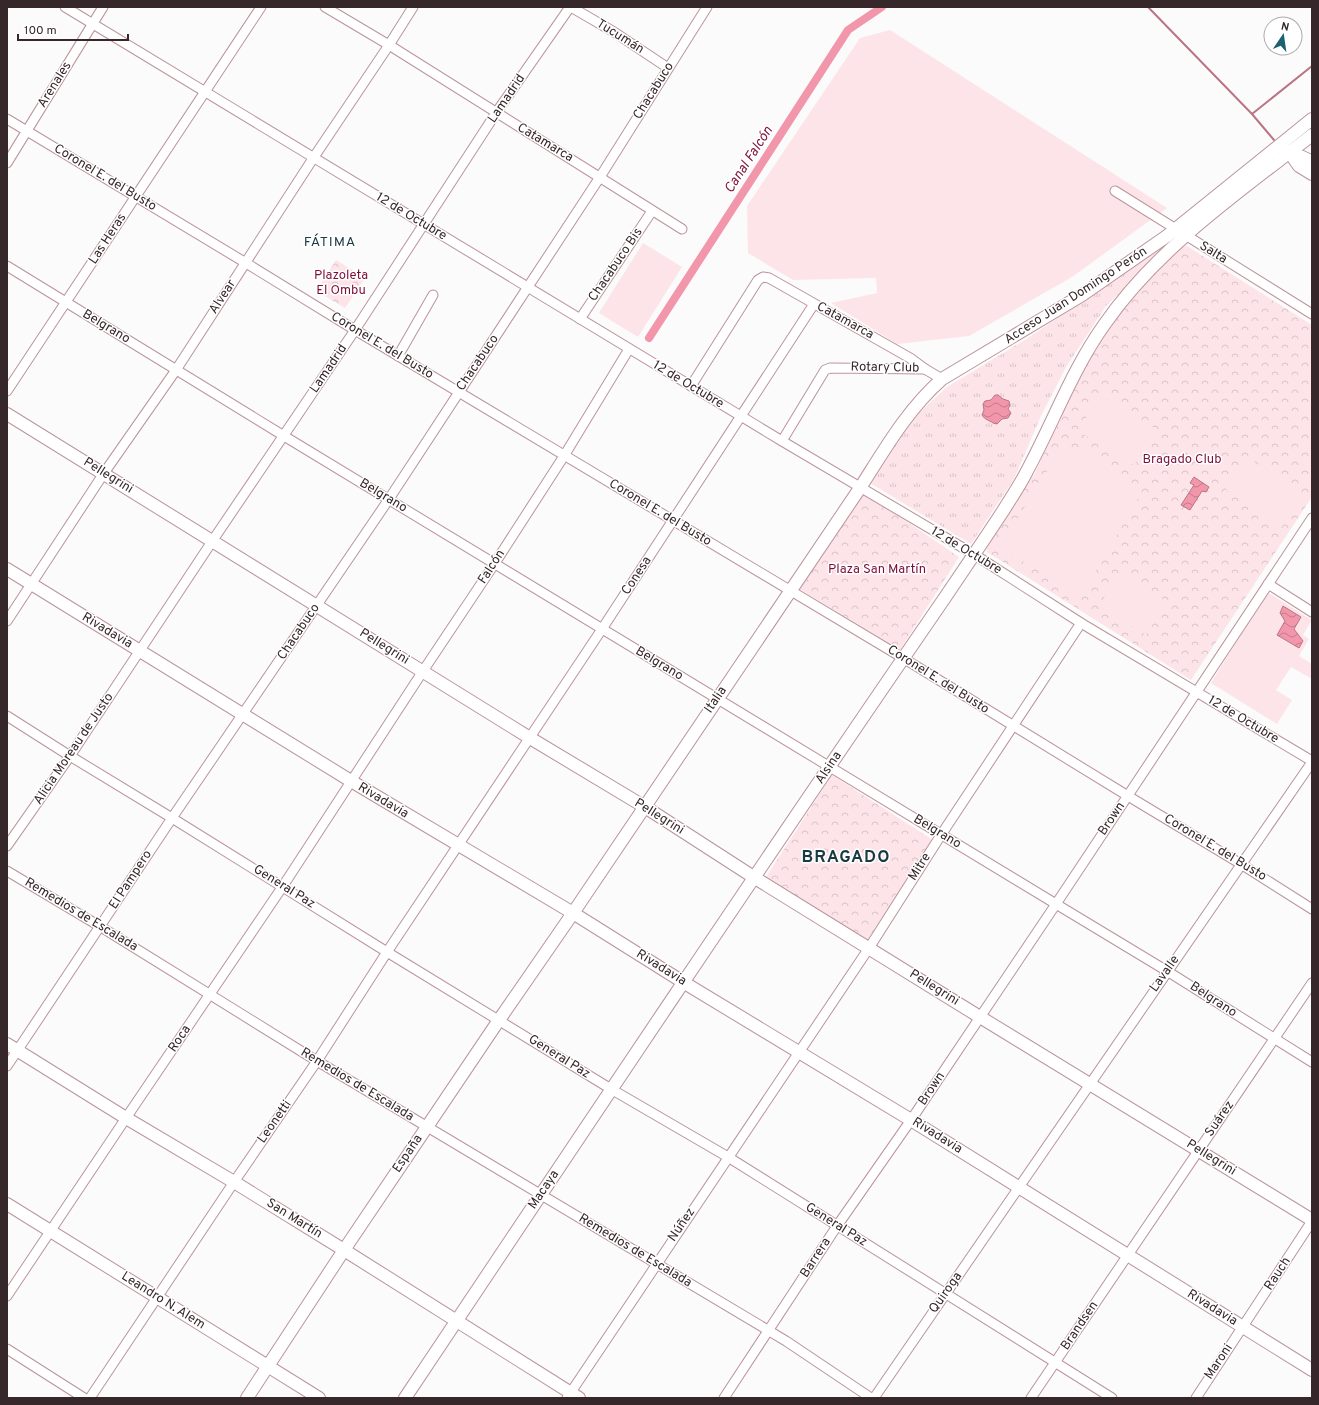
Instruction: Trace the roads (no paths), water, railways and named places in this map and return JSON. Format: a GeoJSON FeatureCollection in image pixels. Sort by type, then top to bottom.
{"type":"FeatureCollection","features":[{"type":"Feature","properties":{"kind":"main road","name":"Acceso Juan Domingo Perón"},"geometry":{"type":"LineString","coordinates":[[975,555],[1025,475],[1068,386],[1102,328],[1126,296],[1174,246],[1179,233],[1312,119]]}},
{"type":"Feature","properties":{"kind":"main road","name":"Acceso Juan Domingo Perón"},"geometry":{"type":"LineString","coordinates":[[860,488],[905,420],[926,394],[942,379],[1082,295],[1166,236],[1179,233],[1290,153],[1312,135]]}},
{"type":"Feature","properties":{"kind":"main road"},"geometry":{"type":"LineString","coordinates":[[1279,146],[1290,153],[1305,157],[1312,162]]}},
{"type":"Feature","properties":{"kind":"main road"},"geometry":{"type":"LineString","coordinates":[[1290,153],[1299,166],[1312,174]]}},
{"type":"Feature","properties":{"kind":"main road","name":"Pellegrini"},"geometry":{"type":"LineString","coordinates":[[7,414],[213,540],[530,738],[645,807],[755,878],[1312,1220]]}},
{"type":"Feature","properties":{"kind":"main road","name":"Italia"},"geometry":{"type":"LineString","coordinates":[[573,913],[860,488]]}},
{"type":"Feature","properties":{"kind":"main road","name":"Alsina"},"geometry":{"type":"LineString","coordinates":[[683,982],[903,658],[975,555]]}},
{"type":"Feature","properties":{"kind":"main road","name":"Rivadavia"},"geometry":{"type":"LineString","coordinates":[[7,569],[351,782],[573,913],[683,982],[911,1120],[1312,1370]]}},
{"type":"Feature","properties":{"kind":"main road","name":"España"},"geometry":{"type":"LineString","coordinates":[[247,1398],[344,1250],[573,913]]}},
{"type":"Feature","properties":{"kind":"main road","name":"Macaya"},"geometry":{"type":"LineString","coordinates":[[405,1398],[683,982]]}},
{"type":"Feature","properties":{"kind":"main road","name":"San Martín"},"geometry":{"type":"LineString","coordinates":[[12,1047],[344,1250],[572,1396]]}},
{"type":"Feature","properties":{"kind":"main road","name":"Leandro N. Alem"},"geometry":{"type":"LineString","coordinates":[[7,1204],[319,1398]]}},
{"type":"Feature","properties":{"kind":"street","name":"12 de Octubre"},"geometry":{"type":"LineString","coordinates":[[65,7],[741,417],[975,555],[1081,623],[1312,762]]}},
{"type":"Feature","properties":{"kind":"street","name":"Arenales"},"geometry":{"type":"LineString","coordinates":[[7,163],[103,7]]}},
{"type":"Feature","properties":{"kind":"street","name":"Las Heras"},"geometry":{"type":"LineString","coordinates":[[7,391],[261,7]]}},
{"type":"Feature","properties":{"kind":"street","name":"Catamarca"},"geometry":{"type":"LineString","coordinates":[[325,7],[389,45],[682,229]]}},
{"type":"Feature","properties":{"kind":"street","name":"Alvear"},"geometry":{"type":"LineString","coordinates":[[7,621],[104,473],[176,370],[413,7]]}},
{"type":"Feature","properties":{"kind":"street","name":"Tucumán"},"geometry":{"type":"LineString","coordinates":[[570,7],[614,32],[668,68]]}},
{"type":"Feature","properties":{"kind":"street","name":"Lamadrid"},"geometry":{"type":"LineString","coordinates":[[140,651],[425,225],[496,113],[570,7]]}},
{"type":"Feature","properties":{"kind":"street","name":"Chacabuco"},"geometry":{"type":"LineString","coordinates":[[242,714],[389,499],[528,288],[707,7]]}},
{"type":"Feature","properties":{"kind":"street","name":"Coronel E. del Busto"},"geometry":{"type":"LineString","coordinates":[[7,119],[246,262],[355,330],[564,456],[903,658],[1242,864],[1312,909]]}},
{"type":"Feature","properties":{"kind":"street","name":"Salta"},"geometry":{"type":"LineString","coordinates":[[1115,192],[1312,314]]}},
{"type":"Feature","properties":{"kind":"street","name":"Chacabuco Bis"},"geometry":{"type":"LineString","coordinates":[[580,319],[652,211]]}},
{"type":"Feature","properties":{"kind":"street","name":"Belgrano"},"geometry":{"type":"LineString","coordinates":[[7,266],[284,436],[1167,971],[1312,1062]]}},
{"type":"Feature","properties":{"kind":"street","name":"Catamarca"},"geometry":{"type":"LineString","coordinates":[[691,386],[758,280],[763,277],[769,278],[910,358],[925,369]]}},
{"type":"Feature","properties":{"kind":"street"},"geometry":{"type":"LineString","coordinates":[[398,356],[433,295]]}},
{"type":"Feature","properties":{"kind":"street","name":"Conesa"},"geometry":{"type":"LineString","coordinates":[[458,846],[602,629],[814,304]]}},
{"type":"Feature","properties":{"kind":"street","name":"Falcón"},"geometry":{"type":"LineString","coordinates":[[351,782],[564,456],[629,349]]}},
{"type":"Feature","properties":{"kind":"street","name":"Rotary Club"},"geometry":{"type":"LineString","coordinates":[[782,441],[825,370],[830,368],[925,369],[942,379]]}},
{"type":"Feature","properties":{"kind":"street","name":"Brown"},"geometry":{"type":"LineString","coordinates":[[911,1120],[1312,518]]}},
{"type":"Feature","properties":{"kind":"street"},"geometry":{"type":"LineString","coordinates":[[1268,584],[1312,612]]}},
{"type":"Feature","properties":{"kind":"street","name":"Mitre"},"geometry":{"type":"LineString","coordinates":[[799,1052],[869,948],[941,835],[1081,623]]}},
{"type":"Feature","properties":{"kind":"street","name":"Alicia Moreau de Justo"},"geometry":{"type":"LineString","coordinates":[[7,846],[70,756],[140,651]]}},
{"type":"Feature","properties":{"kind":"street","name":"El Pampero"},"geometry":{"type":"LineString","coordinates":[[7,1066],[12,1047],[100,927],[242,714]]}},
{"type":"Feature","properties":{"kind":"street","name":"General Paz"},"geometry":{"type":"LineString","coordinates":[[7,716],[387,952],[611,1089],[728,1157],[1112,1398]]}},
{"type":"Feature","properties":{"kind":"street","name":"Lavalle"},"geometry":{"type":"LineString","coordinates":[[1019,1188],[1312,762]]}},
{"type":"Feature","properties":{"kind":"street","name":"Roca"},"geometry":{"type":"LineString","coordinates":[[7,1296],[283,886],[351,782]]}},
{"type":"Feature","properties":{"kind":"street","name":"Leonetti"},"geometry":{"type":"LineString","coordinates":[[90,1398],[234,1182],[317,1061],[387,952],[458,846]]}},
{"type":"Feature","properties":{"kind":"street","name":"Remedios de Escalada"},"geometry":{"type":"LineString","coordinates":[[7,871],[317,1061],[768,1331],[872,1398]]}},
{"type":"Feature","properties":{"kind":"street","name":"Suárez"},"geometry":{"type":"LineString","coordinates":[[1127,1255],[1312,983]]}},
{"type":"Feature","properties":{"kind":"street","name":"Núñez"},"geometry":{"type":"LineString","coordinates":[[572,1396],[656,1264],[799,1052]]}},
{"type":"Feature","properties":{"kind":"street","name":"Barrera"},"geometry":{"type":"LineString","coordinates":[[724,1398],[837,1226],[911,1120]]}},
{"type":"Feature","properties":{"kind":"street","name":"Quiroga"},"geometry":{"type":"LineString","coordinates":[[872,1398],[1019,1188]]}},
{"type":"Feature","properties":{"kind":"street","name":"Rauch"},"geometry":{"type":"LineString","coordinates":[[1243,1327],[1312,1220]]}},
{"type":"Feature","properties":{"kind":"street","name":"Brandsen"},"geometry":{"type":"LineString","coordinates":[[1031,1398],[1127,1255]]}},
{"type":"Feature","properties":{"kind":"street","name":"Maroni"},"geometry":{"type":"LineString","coordinates":[[1196,1398],[1243,1327]]}},
{"type":"Feature","properties":{"kind":"street"},"geometry":{"type":"LineString","coordinates":[[7,1349],[84,1398]]}},
{"type":"Feature","properties":{"kind":"water"},"geometry":{"type":"Polygon","coordinates":[[[995,395],[1009,401],[1010,405],[1008,409],[1011,413],[1008,418],[1002,419],[997,424],[986,419],[982,415],[984,410],[983,404],[985,401],[991,400],[995,395]]]}},
{"type":"Feature","properties":{"kind":"water"},"geometry":{"type":"Polygon","coordinates":[[[1194,477],[1209,487],[1206,492],[1202,491],[1190,510],[1181,505],[1194,485],[1190,483],[1194,477]]]}},
{"type":"Feature","properties":{"kind":"water"},"geometry":{"type":"Polygon","coordinates":[[[1283,606],[1301,617],[1294,629],[1303,641],[1299,648],[1277,635],[1285,621],[1280,613],[1283,606]]]}},
{"type":"Feature","properties":{"kind":"waterway","name":"Canal Falcón"},"geometry":{"type":"LineString","coordinates":[[649,338],[848,30],[882,7]]}},
{"type":"Feature","properties":{"kind":"waterway"},"geometry":{"type":"LineString","coordinates":[[1148,7],[1252,114],[1274,140]]}},
{"type":"Feature","properties":{"kind":"waterway"},"geometry":{"type":"LineString","coordinates":[[1252,114],[1312,66]]}},
{"type":"Feature","properties":{"kind":"district","name":"FÁTIMA"},"geometry":{"type":"Point","coordinates":[330,242]}},
{"type":"Feature","properties":{"kind":"district","name":"BRAGADO"},"geometry":{"type":"Point","coordinates":[846,858]}},
{"type":"Feature","properties":{"kind":"park label","name":"Plazoleta El Ombu"},"geometry":{"type":"Point","coordinates":[341,284]}},
{"type":"Feature","properties":{"kind":"park label","name":"Bragado Club"},"geometry":{"type":"Point","coordinates":[1182,460]}},
{"type":"Feature","properties":{"kind":"park label","name":"Plaza San Martín"},"geometry":{"type":"Point","coordinates":[877,570]}}]}
